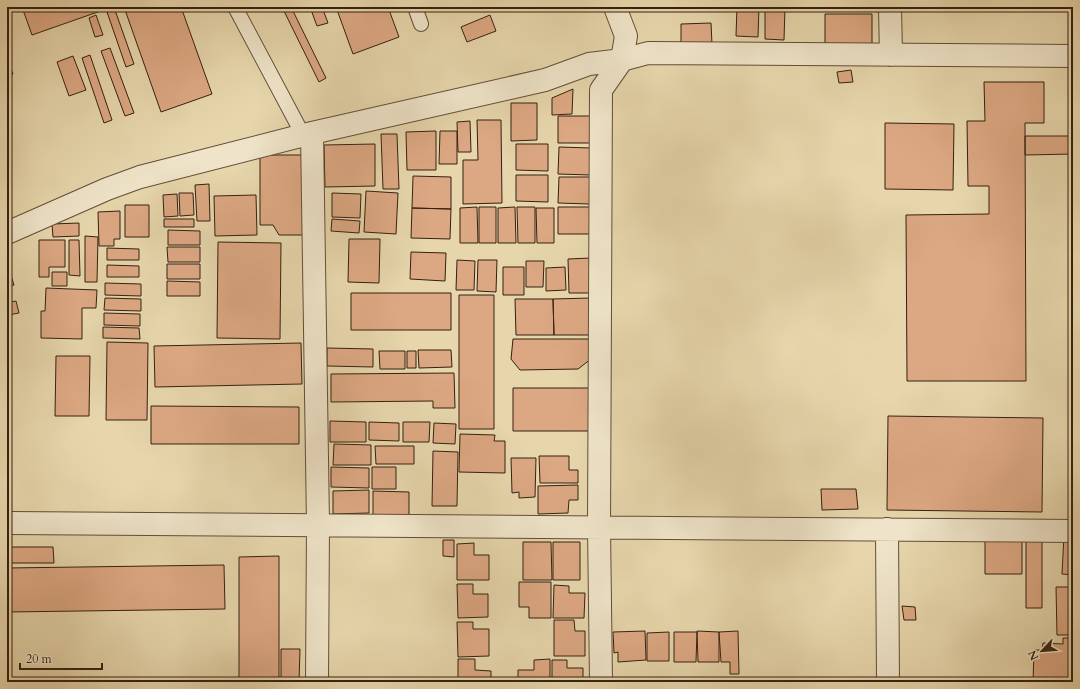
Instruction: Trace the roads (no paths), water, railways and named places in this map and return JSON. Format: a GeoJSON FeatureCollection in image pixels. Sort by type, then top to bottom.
{"type":"FeatureCollection","features":[{"type":"Feature","properties":{"kind":"street"},"geometry":{"type":"LineString","coordinates":[[601,682],[599,526],[602,90],[622,60],[626,36],[616,7]]}},
{"type":"Feature","properties":{"kind":"street"},"geometry":{"type":"LineString","coordinates":[[890,7],[891,55]]}},
{"type":"Feature","properties":{"kind":"street"},"geometry":{"type":"LineString","coordinates":[[7,233],[107,189],[140,177],[307,134],[545,80],[589,64],[622,60],[648,54],[1073,56]]}},
{"type":"Feature","properties":{"kind":"street"},"geometry":{"type":"LineString","coordinates":[[307,134],[318,524],[317,682]]}},
{"type":"Feature","properties":{"kind":"street"},"geometry":{"type":"LineString","coordinates":[[7,523],[599,526],[1073,531]]}},
{"type":"Feature","properties":{"kind":"street"},"geometry":{"type":"LineString","coordinates":[[887,529],[888,682]]}},
{"type":"Feature","properties":{"kind":"lane"},"geometry":{"type":"LineString","coordinates":[[235,7],[307,134]]}},
{"type":"Feature","properties":{"kind":"lane"},"geometry":{"type":"LineString","coordinates":[[415,7],[421,24]]}}]}
